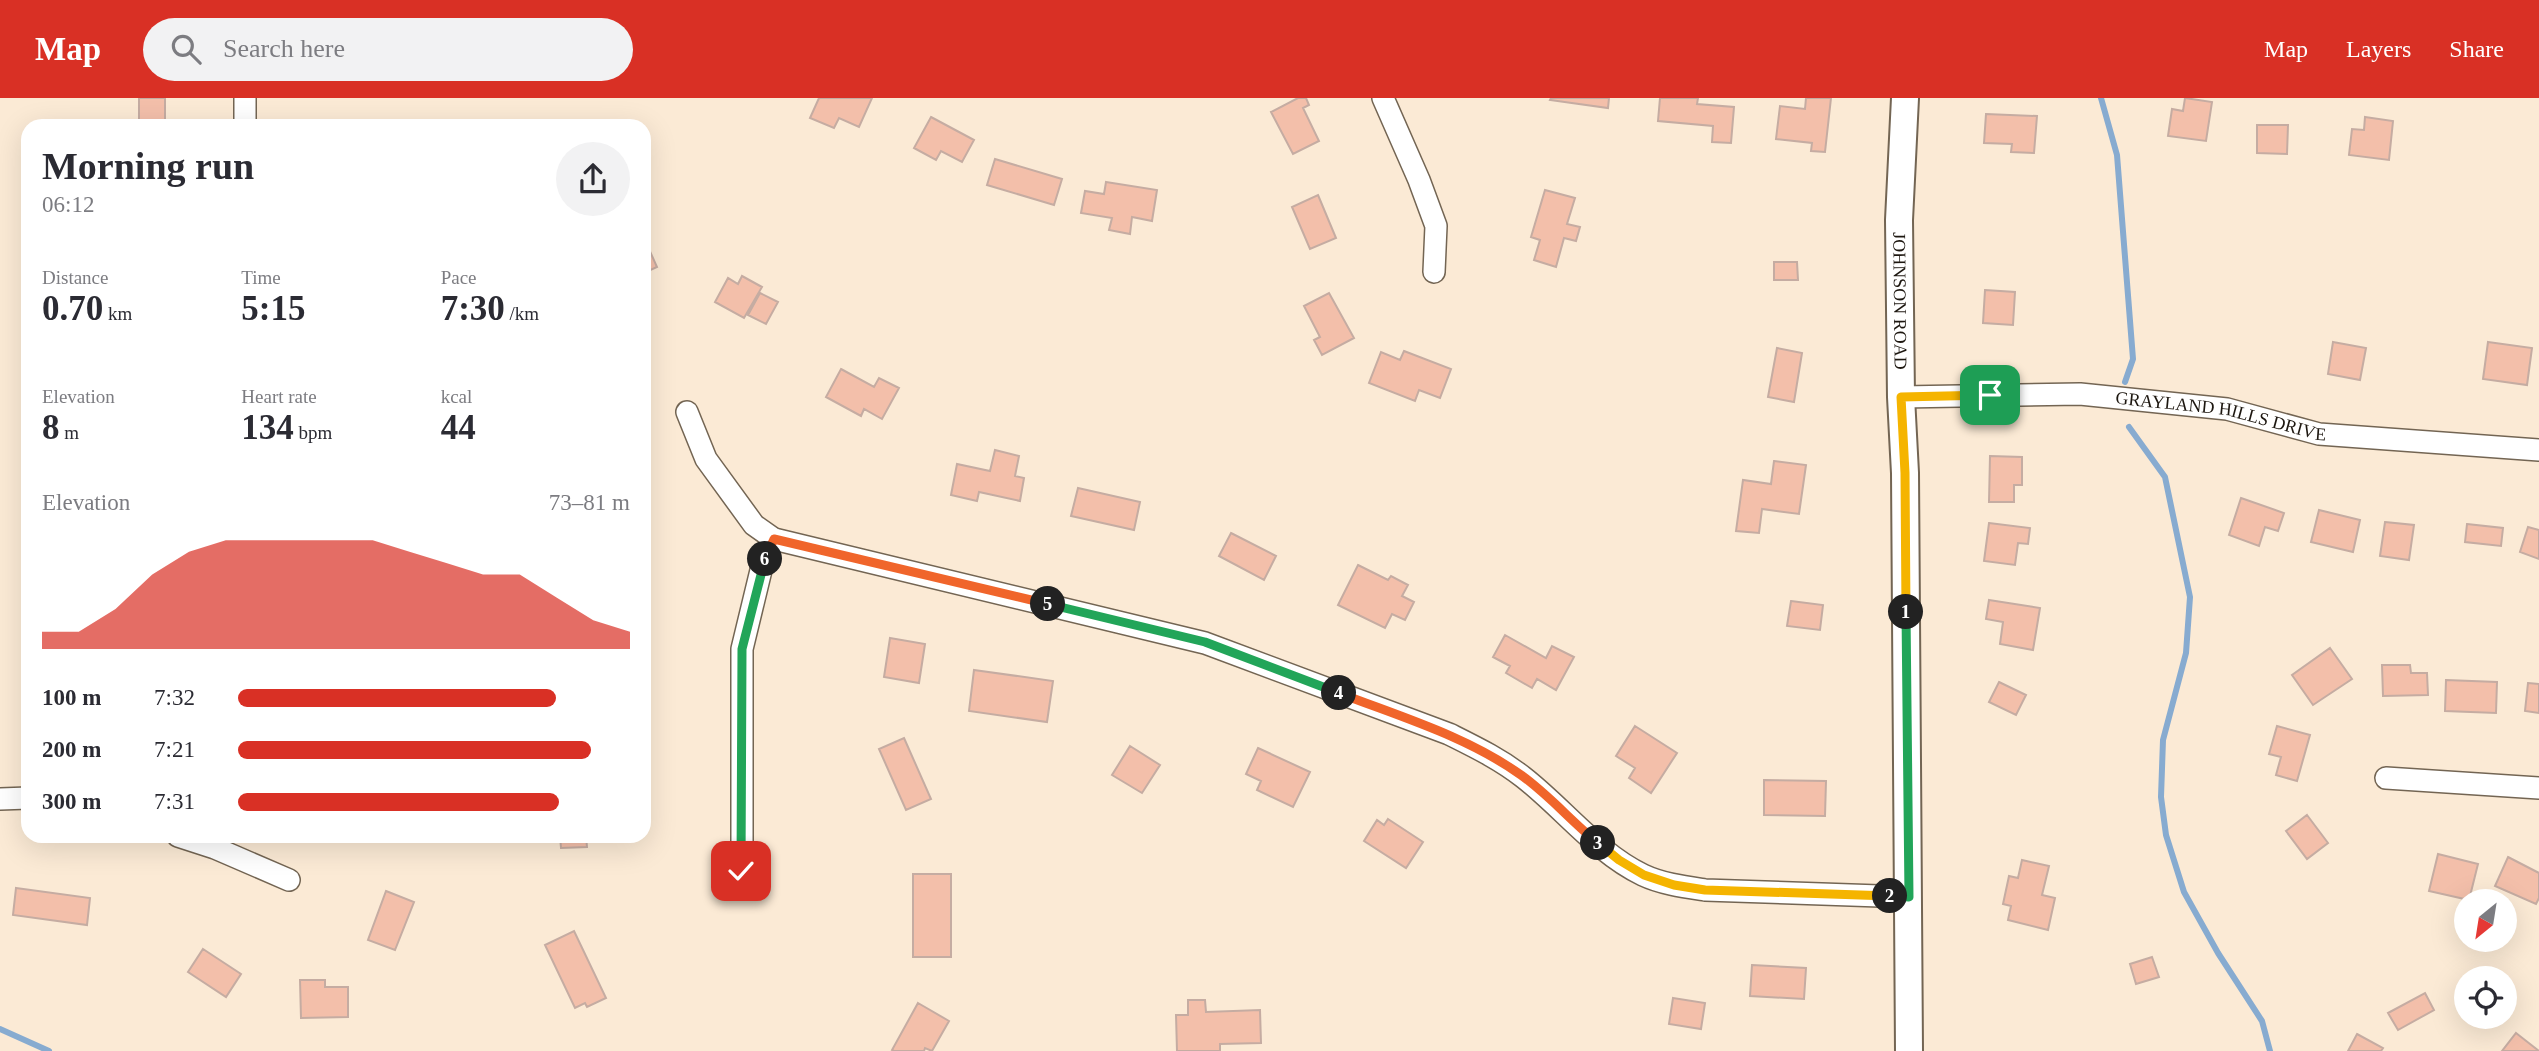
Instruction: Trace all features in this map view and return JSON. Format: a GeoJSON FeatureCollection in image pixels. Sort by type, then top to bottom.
{"type":"FeatureCollection","features":[{"type":"Feature","properties":{"kind":"street"},"geometry":{"type":"LineString","coordinates":[[245,98],[245,119]]}},
{"type":"Feature","properties":{"kind":"street"},"geometry":{"type":"LineString","coordinates":[[1383,98],[1436,226],[1434,272]]}},
{"type":"Feature","properties":{"kind":"street","name":"JOHNSON ROAD"},"geometry":{"type":"LineString","coordinates":[[1905,98],[1899,220],[1901,397],[1905,473],[1909,1051]]}},
{"type":"Feature","properties":{"kind":"street","name":"GRAYLAND HILLS DRIVE"},"geometry":{"type":"LineString","coordinates":[[1901,397],[2080,394],[2227,409],[2319,433],[2539,450]]}},
{"type":"Feature","properties":{"kind":"street"},"geometry":{"type":"LineString","coordinates":[[687,412],[706,459],[754,525],[774,539],[1205,642],[1449,734],[1485,752],[1522,776],[1619,860],[1644,875],[1664,882],[1705,890],[1909,897]]}},
{"type":"Feature","properties":{"kind":"street"},"geometry":{"type":"LineString","coordinates":[[742,879],[742,649],[763,562],[774,539]]}},
{"type":"Feature","properties":{"kind":"street"},"geometry":{"type":"LineString","coordinates":[[2386,778],[2539,788]]}},
{"type":"Feature","properties":{"kind":"street"},"geometry":{"type":"LineString","coordinates":[[0,799],[21,798]]}},
{"type":"Feature","properties":{"kind":"street"},"geometry":{"type":"LineString","coordinates":[[200,843],[289,880]]}},
{"type":"Feature","properties":{"kind":"building"},"geometry":{"type":"Polygon","coordinates":[[[139,98],[165,98],[165,119],[139,119],[139,98]]]}},
{"type":"Feature","properties":{"kind":"building"},"geometry":{"type":"Polygon","coordinates":[[[819,98],[872,98],[859,127],[839,118],[834,128],[810,118],[819,98]]]}},
{"type":"Feature","properties":{"kind":"building"},"geometry":{"type":"Polygon","coordinates":[[[1298,98],[1306,98],[1309,105],[1303,108],[1319,141],[1293,154],[1271,112],[1298,98]]]}},
{"type":"Feature","properties":{"kind":"building"},"geometry":{"type":"Polygon","coordinates":[[[1609,98],[1608,108],[1550,100],[1609,98]]]}},
{"type":"Feature","properties":{"kind":"building"},"geometry":{"type":"Polygon","coordinates":[[[1660,98],[1698,98],[1697,104],[1734,107],[1731,143],[1712,142],[1713,126],[1658,121],[1660,98]]]}},
{"type":"Feature","properties":{"kind":"building"},"geometry":{"type":"Polygon","coordinates":[[[1806,98],[1831,98],[1825,152],[1811,151],[1812,143],[1776,139],[1780,106],[1805,109],[1806,98]]]}},
{"type":"Feature","properties":{"kind":"building"},"geometry":{"type":"Polygon","coordinates":[[[2185,98],[2212,102],[2206,141],[2168,136],[2172,109],[2183,111],[2185,98]]]}},
{"type":"Feature","properties":{"kind":"building"},"geometry":{"type":"Polygon","coordinates":[[[1986,114],[2037,116],[2034,153],[2011,152],[2012,144],[1984,143],[1986,114]]]}},
{"type":"Feature","properties":{"kind":"building"},"geometry":{"type":"Polygon","coordinates":[[[931,117],[974,140],[962,162],[941,151],[936,160],[914,148],[931,117]]]}},
{"type":"Feature","properties":{"kind":"building"},"geometry":{"type":"Polygon","coordinates":[[[2365,117],[2393,121],[2389,160],[2349,155],[2352,129],[2364,130],[2365,117]]]}},
{"type":"Feature","properties":{"kind":"building"},"geometry":{"type":"Polygon","coordinates":[[[2257,125],[2288,125],[2287,154],[2257,153],[2257,125]]]}},
{"type":"Feature","properties":{"kind":"building"},"geometry":{"type":"Polygon","coordinates":[[[995,159],[1062,179],[1054,205],[987,185],[995,159]]]}},
{"type":"Feature","properties":{"kind":"building"},"geometry":{"type":"Polygon","coordinates":[[[1106,182],[1157,190],[1152,221],[1132,217],[1130,234],[1109,230],[1112,218],[1081,213],[1085,191],[1104,194],[1106,182]]]}},
{"type":"Feature","properties":{"kind":"building"},"geometry":{"type":"Polygon","coordinates":[[[1545,190],[1575,198],[1567,224],[1580,227],[1576,241],[1564,238],[1556,267],[1534,260],[1540,240],[1531,237],[1545,190]]]}},
{"type":"Feature","properties":{"kind":"building"},"geometry":{"type":"Polygon","coordinates":[[[1318,195],[1336,238],[1310,249],[1292,207],[1318,195]]]}},
{"type":"Feature","properties":{"kind":"building"},"geometry":{"type":"Polygon","coordinates":[[[651,254],[657,267],[651,270],[651,254]]]}},
{"type":"Feature","properties":{"kind":"building"},"geometry":{"type":"Polygon","coordinates":[[[1774,262],[1797,262],[1798,280],[1774,280],[1774,262]]]}},
{"type":"Feature","properties":{"kind":"building"},"geometry":{"type":"Polygon","coordinates":[[[742,276],[762,287],[744,318],[715,302],[728,278],[738,284],[742,276]]]}},
{"type":"Feature","properties":{"kind":"building"},"geometry":{"type":"Polygon","coordinates":[[[1985,290],[2015,292],[2013,325],[1983,323],[1985,290]]]}},
{"type":"Feature","properties":{"kind":"building"},"geometry":{"type":"Polygon","coordinates":[[[760,293],[778,302],[766,324],[748,315],[760,293]]]}},
{"type":"Feature","properties":{"kind":"building"},"geometry":{"type":"Polygon","coordinates":[[[1329,293],[1354,338],[1322,355],[1314,340],[1320,337],[1304,306],[1329,293]]]}},
{"type":"Feature","properties":{"kind":"building"},"geometry":{"type":"Polygon","coordinates":[[[2333,342],[2366,348],[2360,380],[2328,374],[2333,342]]]}},
{"type":"Feature","properties":{"kind":"building"},"geometry":{"type":"Polygon","coordinates":[[[2488,342],[2532,348],[2527,385],[2483,379],[2488,342]]]}},
{"type":"Feature","properties":{"kind":"building"},"geometry":{"type":"Polygon","coordinates":[[[1777,348],[1802,353],[1794,402],[1768,397],[1777,348]]]}},
{"type":"Feature","properties":{"kind":"building"},"geometry":{"type":"Polygon","coordinates":[[[1404,351],[1451,369],[1440,398],[1419,390],[1415,401],[1369,383],[1381,352],[1400,360],[1404,351]]]}},
{"type":"Feature","properties":{"kind":"building"},"geometry":{"type":"Polygon","coordinates":[[[841,369],[874,387],[879,378],[899,388],[882,419],[864,409],[861,416],[826,397],[841,369]]]}},
{"type":"Feature","properties":{"kind":"building"},"geometry":{"type":"Polygon","coordinates":[[[995,450],[1019,456],[1015,476],[1024,478],[1020,501],[979,492],[977,501],[951,495],[957,464],[990,471],[995,450]]]}},
{"type":"Feature","properties":{"kind":"building"},"geometry":{"type":"Polygon","coordinates":[[[1990,456],[2022,457],[2022,485],[2014,485],[2014,502],[1989,502],[1990,456]]]}},
{"type":"Feature","properties":{"kind":"building"},"geometry":{"type":"Polygon","coordinates":[[[1774,461],[1806,465],[1799,514],[1762,509],[1759,533],[1736,531],[1743,480],[1771,484],[1774,461]]]}},
{"type":"Feature","properties":{"kind":"building"},"geometry":{"type":"Polygon","coordinates":[[[1078,488],[1140,502],[1134,530],[1071,516],[1078,488]]]}},
{"type":"Feature","properties":{"kind":"building"},"geometry":{"type":"Polygon","coordinates":[[[2241,498],[2284,513],[2278,531],[2265,527],[2259,546],[2229,535],[2241,498]]]}},
{"type":"Feature","properties":{"kind":"building"},"geometry":{"type":"Polygon","coordinates":[[[2319,510],[2360,520],[2353,552],[2311,542],[2319,510]]]}},
{"type":"Feature","properties":{"kind":"building"},"geometry":{"type":"Polygon","coordinates":[[[2385,522],[2414,525],[2409,560],[2380,556],[2385,522]]]}},
{"type":"Feature","properties":{"kind":"building"},"geometry":{"type":"Polygon","coordinates":[[[1989,523],[2030,528],[2028,544],[2018,543],[2015,565],[1984,561],[1989,523]]]}},
{"type":"Feature","properties":{"kind":"building"},"geometry":{"type":"Polygon","coordinates":[[[2467,524],[2503,528],[2501,546],[2465,542],[2467,524]]]}},
{"type":"Feature","properties":{"kind":"building"},"geometry":{"type":"Polygon","coordinates":[[[2528,527],[2539,530],[2539,559],[2520,552],[2528,527]]]}},
{"type":"Feature","properties":{"kind":"building"},"geometry":{"type":"Polygon","coordinates":[[[1231,533],[1276,556],[1264,580],[1219,556],[1231,533]]]}},
{"type":"Feature","properties":{"kind":"building"},"geometry":{"type":"Polygon","coordinates":[[[1358,565],[1388,580],[1391,576],[1408,585],[1402,596],[1414,602],[1405,620],[1392,614],[1385,628],[1338,605],[1358,565]]]}},
{"type":"Feature","properties":{"kind":"building"},"geometry":{"type":"Polygon","coordinates":[[[1989,600],[2040,608],[2033,650],[2000,644],[2003,622],[1986,619],[1989,600]]]}},
{"type":"Feature","properties":{"kind":"building"},"geometry":{"type":"Polygon","coordinates":[[[1791,601],[1823,605],[1820,630],[1787,626],[1791,601]]]}},
{"type":"Feature","properties":{"kind":"building"},"geometry":{"type":"Polygon","coordinates":[[[1505,635],[1546,658],[1552,646],[1574,657],[1556,690],[1537,679],[1532,688],[1506,673],[1510,666],[1493,657],[1505,635]]]}},
{"type":"Feature","properties":{"kind":"building"},"geometry":{"type":"Polygon","coordinates":[[[890,638],[925,644],[919,683],[884,677],[890,638]]]}},
{"type":"Feature","properties":{"kind":"building"},"geometry":{"type":"Polygon","coordinates":[[[2330,648],[2352,679],[2313,705],[2292,675],[2330,648]]]}},
{"type":"Feature","properties":{"kind":"building"},"geometry":{"type":"Polygon","coordinates":[[[2382,665],[2410,665],[2411,673],[2427,673],[2428,695],[2383,696],[2382,665]]]}},
{"type":"Feature","properties":{"kind":"building"},"geometry":{"type":"Polygon","coordinates":[[[974,670],[1053,681],[1047,722],[969,711],[974,670]]]}},
{"type":"Feature","properties":{"kind":"building"},"geometry":{"type":"Polygon","coordinates":[[[2446,680],[2497,682],[2496,713],[2445,711],[2446,680]]]}},
{"type":"Feature","properties":{"kind":"building"},"geometry":{"type":"Polygon","coordinates":[[[1999,682],[2026,695],[2016,715],[1989,702],[1999,682]]]}},
{"type":"Feature","properties":{"kind":"building"},"geometry":{"type":"Polygon","coordinates":[[[2528,683],[2539,684],[2539,713],[2525,711],[2528,683]]]}},
{"type":"Feature","properties":{"kind":"building"},"geometry":{"type":"Polygon","coordinates":[[[1635,726],[1677,753],[1651,793],[1629,778],[1635,768],[1616,756],[1635,726]]]}},
{"type":"Feature","properties":{"kind":"building"},"geometry":{"type":"Polygon","coordinates":[[[2277,726],[2310,735],[2297,781],[2276,775],[2281,757],[2269,754],[2277,726]]]}},
{"type":"Feature","properties":{"kind":"building"},"geometry":{"type":"Polygon","coordinates":[[[904,738],[931,799],[906,810],[879,749],[904,738]]]}},
{"type":"Feature","properties":{"kind":"building"},"geometry":{"type":"Polygon","coordinates":[[[1130,746],[1160,765],[1142,793],[1112,775],[1130,746]]]}},
{"type":"Feature","properties":{"kind":"building"},"geometry":{"type":"Polygon","coordinates":[[[1258,748],[1310,772],[1293,807],[1257,790],[1261,781],[1246,774],[1258,748]]]}},
{"type":"Feature","properties":{"kind":"building"},"geometry":{"type":"Polygon","coordinates":[[[1764,780],[1826,781],[1825,816],[1764,815],[1764,780]]]}},
{"type":"Feature","properties":{"kind":"building"},"geometry":{"type":"Polygon","coordinates":[[[2307,815],[2328,843],[2307,859],[2286,831],[2307,815]]]}},
{"type":"Feature","properties":{"kind":"building"},"geometry":{"type":"Polygon","coordinates":[[[1388,819],[1423,842],[1406,868],[1364,841],[1377,820],[1384,825],[1388,819]]]}},
{"type":"Feature","properties":{"kind":"building"},"geometry":{"type":"Polygon","coordinates":[[[561,843],[587,843],[587,847],[561,848],[561,843]]]}},
{"type":"Feature","properties":{"kind":"building"},"geometry":{"type":"Polygon","coordinates":[[[2438,854],[2478,864],[2472,889],[2454,889],[2454,897],[2429,891],[2438,854]]]}},
{"type":"Feature","properties":{"kind":"building"},"geometry":{"type":"Polygon","coordinates":[[[2508,857],[2539,873],[2539,898],[2536,904],[2517,896],[2517,889],[2495,886],[2508,857]]]}},
{"type":"Feature","properties":{"kind":"building"},"geometry":{"type":"Polygon","coordinates":[[[2022,860],[2049,866],[2042,895],[2055,898],[2048,930],[2008,920],[2011,906],[2003,904],[2009,876],[2018,878],[2022,860]]]}},
{"type":"Feature","properties":{"kind":"building"},"geometry":{"type":"Polygon","coordinates":[[[913,874],[951,874],[951,957],[913,957],[913,874]]]}},
{"type":"Feature","properties":{"kind":"building"},"geometry":{"type":"Polygon","coordinates":[[[16,888],[90,898],[87,925],[13,915],[16,888]]]}},
{"type":"Feature","properties":{"kind":"building"},"geometry":{"type":"Polygon","coordinates":[[[386,891],[414,902],[395,950],[368,940],[386,891]]]}},
{"type":"Feature","properties":{"kind":"building"},"geometry":{"type":"Polygon","coordinates":[[[574,931],[606,998],[587,1007],[585,1003],[575,1008],[545,945],[574,931]]]}},
{"type":"Feature","properties":{"kind":"building"},"geometry":{"type":"Polygon","coordinates":[[[203,949],[241,974],[226,997],[188,972],[203,949]]]}},
{"type":"Feature","properties":{"kind":"building"},"geometry":{"type":"Polygon","coordinates":[[[2152,957],[2159,977],[2136,984],[2130,964],[2152,957]]]}},
{"type":"Feature","properties":{"kind":"building"},"geometry":{"type":"Polygon","coordinates":[[[1752,965],[1806,968],[1804,999],[1750,996],[1752,965]]]}},
{"type":"Feature","properties":{"kind":"building"},"geometry":{"type":"Polygon","coordinates":[[[300,980],[325,980],[325,987],[348,987],[348,1017],[301,1018],[300,980]]]}},
{"type":"Feature","properties":{"kind":"building"},"geometry":{"type":"Polygon","coordinates":[[[2425,993],[2434,1010],[2398,1030],[2388,1013],[2425,993]]]}},
{"type":"Feature","properties":{"kind":"building"},"geometry":{"type":"Polygon","coordinates":[[[1673,998],[1705,1003],[1701,1029],[1669,1024],[1673,998]]]}},
{"type":"Feature","properties":{"kind":"building"},"geometry":{"type":"Polygon","coordinates":[[[1188,1000],[1205,1000],[1206,1012],[1260,1010],[1261,1043],[1220,1044],[1220,1051],[1177,1051],[1176,1015],[1188,1015],[1188,1000]]]}},
{"type":"Feature","properties":{"kind":"building"},"geometry":{"type":"Polygon","coordinates":[[[918,1003],[949,1021],[932,1051],[925,1048],[924,1051],[892,1050],[918,1003]]]}},
{"type":"Feature","properties":{"kind":"building"},"geometry":{"type":"Polygon","coordinates":[[[2516,1033],[2539,1051],[2502,1051],[2516,1033]]]}},
{"type":"Feature","properties":{"kind":"building"},"geometry":{"type":"Polygon","coordinates":[[[2357,1034],[2383,1048],[2381,1051],[2348,1051],[2357,1034]]]}},
{"type":"Feature","properties":{"kind":"waterway"},"geometry":{"type":"LineString","coordinates":[[2101,98],[2117,155],[2133,359],[2125,382]]}},
{"type":"Feature","properties":{"kind":"waterway"},"geometry":{"type":"LineString","coordinates":[[2129,427],[2165,477],[2190,597],[2186,653],[2163,740],[2161,797],[2166,835],[2184,892],[2218,953],[2262,1021],[2270,1051]]}},
{"type":"Feature","properties":{"kind":"waterway"},"geometry":{"type":"LineString","coordinates":[[0,1029],[49,1051]]}},
{"type":"Feature","properties":{"kind":"route"},"geometry":{"type":"LineString","coordinates":[[741,871],[742,649],[763,562],[774,539],[1205,642],[1449,734],[1485,752],[1522,776],[1619,860],[1644,875],[1674,885],[1705,890],[1909,897],[1905,473],[1901,397],[1990,395]]}}]}
